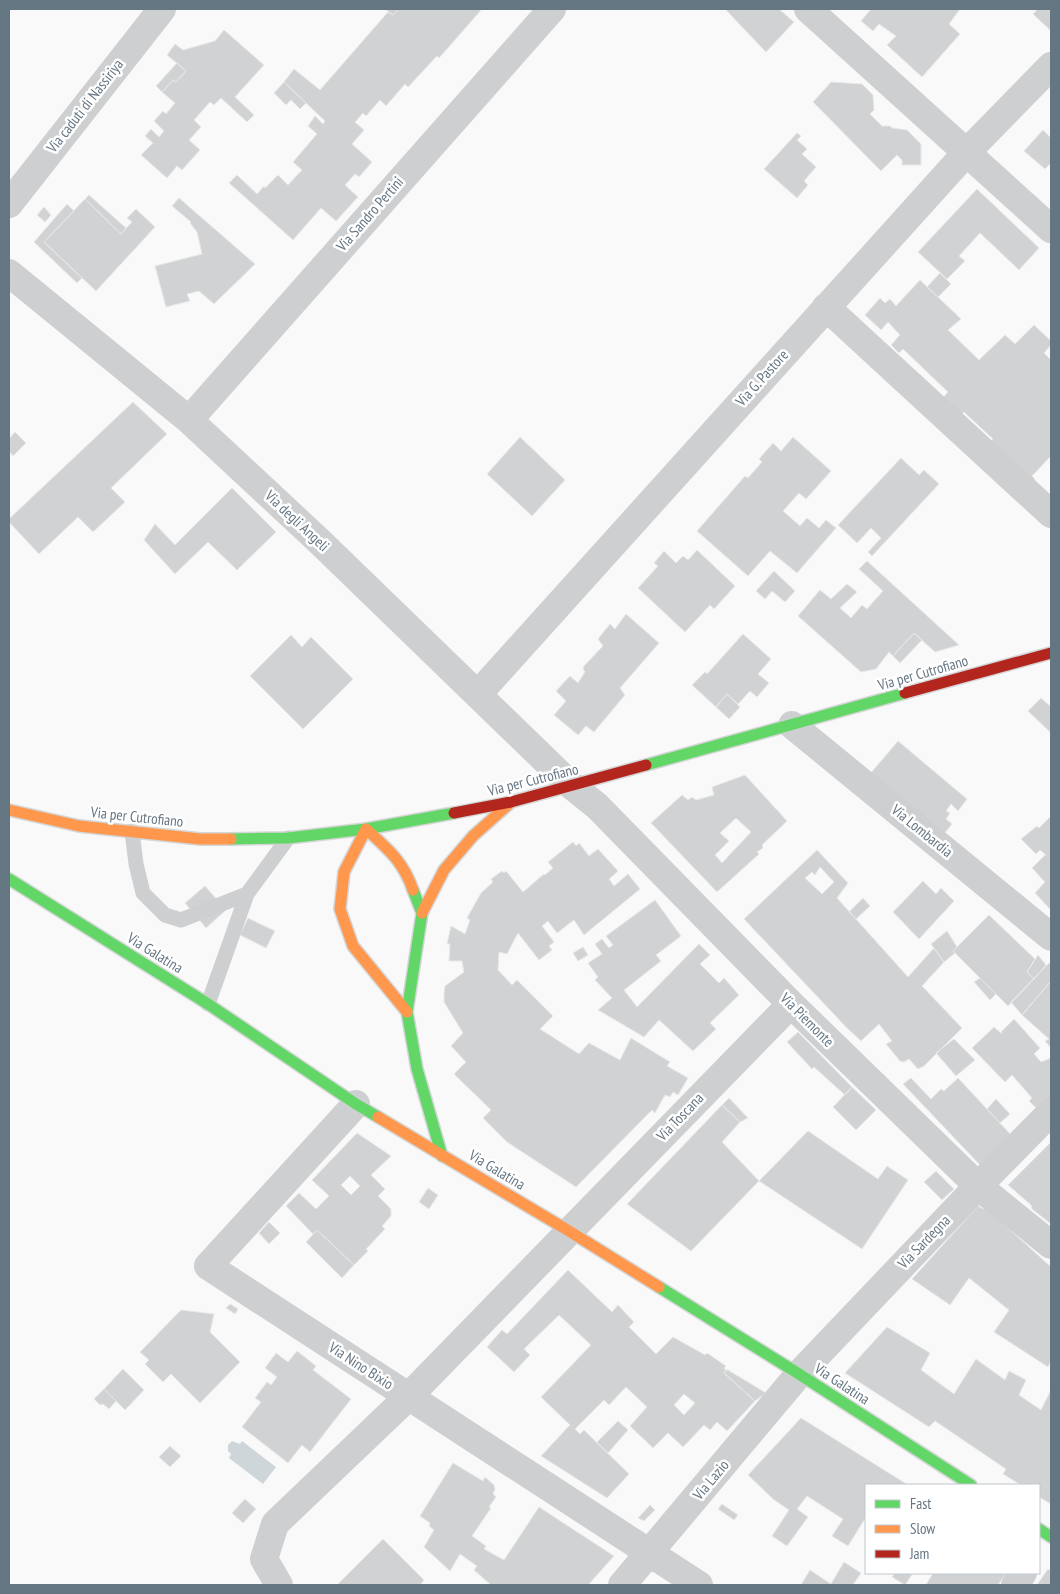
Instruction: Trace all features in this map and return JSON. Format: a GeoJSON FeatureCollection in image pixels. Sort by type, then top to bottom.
{"type":"FeatureCollection","features":[{"type":"Feature","properties":{"kind":"street","name":"Via caduti di Nassiriya"},"geometry":{"type":"LineString","coordinates":[[9,204],[162,9]]}},
{"type":"Feature","properties":{"kind":"street","name":"Via Sandro Pertini"},"geometry":{"type":"LineString","coordinates":[[189,420],[552,9]]}},
{"type":"Feature","properties":{"kind":"street"},"geometry":{"type":"LineString","coordinates":[[808,9],[1051,229]]}},
{"type":"Feature","properties":{"kind":"street","name":"Via G. Pastore"},"geometry":{"type":"LineString","coordinates":[[478,694],[966,152],[1051,66]]}},
{"type":"Feature","properties":{"kind":"street","name":"Via degli Angeli"},"geometry":{"type":"LineString","coordinates":[[9,273],[189,420],[319,541],[572,786]]}},
{"type":"Feature","properties":{"kind":"street"},"geometry":{"type":"LineString","coordinates":[[826,307],[1046,498]]}},
{"type":"Feature","properties":{"kind":"street","name":"Via per Cutrofiano"},"geometry":{"type":"LineString","coordinates":[[9,810],[79,826],[200,839],[288,838],[366,829],[512,802],[1051,653]]}},
{"type":"Feature","properties":{"kind":"street","name":"Via Lombardia"},"geometry":{"type":"LineString","coordinates":[[792,725],[1051,937]]}},
{"type":"Feature","properties":{"kind":"street","name":"Via Piemonte"},"geometry":{"type":"LineString","coordinates":[[572,786],[597,806],[791,1004],[978,1186],[1051,1245]]}},
{"type":"Feature","properties":{"kind":"street"},"geometry":{"type":"LineString","coordinates":[[442,1156],[417,1069],[407,1012],[422,913],[444,870],[473,836],[512,802]]}},
{"type":"Feature","properties":{"kind":"street"},"geometry":{"type":"LineString","coordinates":[[407,1012],[353,946],[340,909],[344,872],[366,829],[393,853],[409,878],[422,913]]}},
{"type":"Feature","properties":{"kind":"street","name":"Via Galatina"},"geometry":{"type":"LineString","coordinates":[[9,878],[208,1004],[356,1104],[569,1231],[799,1374],[969,1484]]}},
{"type":"Feature","properties":{"kind":"street","name":"Via Toscana"},"geometry":{"type":"LineString","coordinates":[[279,1585],[264,1560],[276,1524],[408,1397],[791,1004]]}},
{"type":"Feature","properties":{"kind":"street","name":"Via Nino Bixio"},"geometry":{"type":"LineString","coordinates":[[356,1104],[208,1266],[699,1585]]}},
{"type":"Feature","properties":{"kind":"street","name":"Via Sardegna"},"geometry":{"type":"LineString","coordinates":[[799,1374],[1051,1112]]}},
{"type":"Feature","properties":{"kind":"street","name":"Via Lazio"},"geometry":{"type":"LineString","coordinates":[[622,1585],[651,1553],[799,1374]]}},
{"type":"Feature","properties":{"kind":"street"},"geometry":{"type":"LineString","coordinates":[[1015,1585],[1022,1574]]}},
{"type":"Feature","properties":{"kind":"lane"},"geometry":{"type":"LineString","coordinates":[[132,832],[136,864],[143,893],[165,915],[181,920],[247,894]]}},
{"type":"Feature","properties":{"kind":"lane"},"geometry":{"type":"LineString","coordinates":[[208,1004],[247,894],[288,838]]}},
{"type":"Feature","properties":{"kind":"shaded area"},"geometry":{"type":"Polygon","coordinates":[[[232,1441],[240,1444],[242,1441],[276,1467],[263,1484],[229,1458],[231,1454],[228,1451],[228,1445],[232,1441]]]}},
{"type":"Feature","properties":{"kind":"building"},"geometry":{"type":"Polygon","coordinates":[[[385,9],[399,9],[393,15],[385,9]]]}},
{"type":"Feature","properties":{"kind":"building"},"geometry":{"type":"Polygon","coordinates":[[[399,9],[482,9],[439,58],[437,56],[408,87],[405,84],[386,106],[380,100],[366,116],[363,113],[355,122],[364,130],[352,144],[372,162],[359,177],[355,174],[345,185],[358,197],[336,221],[321,208],[293,240],[229,183],[237,175],[257,194],[278,175],[288,185],[302,170],[293,162],[317,134],[308,126],[315,116],[323,124],[325,121],[284,82],[294,69],[320,90],[388,12],[393,15],[399,9]]]}},
{"type":"Feature","properties":{"kind":"building"},"geometry":{"type":"Polygon","coordinates":[[[725,9],[779,9],[794,22],[766,52],[725,9]]]}},
{"type":"Feature","properties":{"kind":"building"},"geometry":{"type":"Polygon","coordinates":[[[871,9],[960,9],[949,24],[960,34],[922,77],[887,45],[896,36],[879,24],[873,31],[861,21],[871,9]]]}},
{"type":"Feature","properties":{"kind":"building"},"geometry":{"type":"Polygon","coordinates":[[[1038,9],[1051,9],[1051,31],[1033,14],[1038,9]]]}},
{"type":"Feature","properties":{"kind":"building"},"geometry":{"type":"Polygon","coordinates":[[[224,30],[264,65],[235,97],[254,115],[247,122],[221,98],[214,105],[210,102],[194,120],[201,127],[189,140],[200,150],[182,170],[177,166],[167,178],[141,155],[153,143],[145,136],[151,129],[159,137],[164,131],[154,121],[163,111],[166,114],[175,103],[162,92],[173,80],[176,82],[186,71],[167,55],[175,44],[183,50],[215,41],[224,30]]]}},
{"type":"Feature","properties":{"kind":"building"},"geometry":{"type":"Polygon","coordinates":[[[177,63],[186,71],[176,82],[173,80],[162,92],[156,86],[177,63]]]}},
{"type":"Feature","properties":{"kind":"building"},"geometry":{"type":"Polygon","coordinates":[[[284,82],[306,103],[300,109],[291,100],[286,105],[274,93],[284,82]]]}},
{"type":"Feature","properties":{"kind":"building"},"geometry":{"type":"Polygon","coordinates":[[[831,82],[862,84],[873,95],[874,110],[870,114],[882,126],[907,130],[921,144],[921,165],[902,165],[902,160],[897,155],[881,171],[813,102],[831,82]]]}},
{"type":"Feature","properties":{"kind":"building"},"geometry":{"type":"Polygon","coordinates":[[[1043,130],[1051,138],[1051,165],[1045,169],[1024,151],[1043,130]]]}},
{"type":"Feature","properties":{"kind":"building"},"geometry":{"type":"Polygon","coordinates":[[[797,133],[801,136],[797,140],[807,149],[802,154],[816,167],[804,181],[808,185],[797,198],[764,169],[797,133]]]}},
{"type":"Feature","properties":{"kind":"building"},"geometry":{"type":"Polygon","coordinates":[[[977,189],[1039,248],[1019,270],[980,233],[959,256],[965,261],[947,279],[918,252],[977,189]]]}},
{"type":"Feature","properties":{"kind":"building"},"geometry":{"type":"Polygon","coordinates":[[[89,195],[126,228],[121,234],[85,199],[89,195]]]}},
{"type":"Feature","properties":{"kind":"building"},"geometry":{"type":"Polygon","coordinates":[[[179,198],[255,264],[214,304],[199,291],[187,294],[190,301],[166,307],[155,266],[202,254],[197,232],[191,222],[172,206],[179,198]]]}},
{"type":"Feature","properties":{"kind":"building"},"geometry":{"type":"Polygon","coordinates":[[[85,199],[121,234],[132,222],[127,218],[136,209],[155,227],[96,291],[44,242],[85,199]]]}},
{"type":"Feature","properties":{"kind":"building"},"geometry":{"type":"Polygon","coordinates":[[[67,204],[74,211],[44,242],[82,278],[77,283],[34,242],[67,204]]]}},
{"type":"Feature","properties":{"kind":"building"},"geometry":{"type":"Polygon","coordinates":[[[44,207],[51,215],[45,222],[37,215],[44,207]]]}},
{"type":"Feature","properties":{"kind":"building"},"geometry":{"type":"Polygon","coordinates":[[[940,273],[951,284],[938,297],[927,287],[940,273]]]}},
{"type":"Feature","properties":{"kind":"building"},"geometry":{"type":"Polygon","coordinates":[[[920,280],[961,319],[948,330],[979,360],[1005,335],[1015,344],[1034,325],[1051,341],[1051,345],[1044,353],[1051,360],[1051,456],[1032,476],[1035,479],[1027,487],[987,445],[993,439],[964,412],[959,418],[940,401],[948,392],[903,349],[899,353],[891,345],[900,335],[888,322],[881,330],[865,315],[880,298],[885,303],[890,299],[896,306],[920,280]]]}},
{"type":"Feature","properties":{"kind":"building"},"geometry":{"type":"Polygon","coordinates":[[[133,402],[167,434],[111,488],[125,502],[93,532],[78,517],[39,554],[9,522],[9,519],[133,402]]]}},
{"type":"Feature","properties":{"kind":"building"},"geometry":{"type":"Polygon","coordinates":[[[15,432],[26,443],[13,456],[9,451],[9,439],[15,432]]]}},
{"type":"Feature","properties":{"kind":"building"},"geometry":{"type":"Polygon","coordinates":[[[520,437],[565,480],[532,516],[487,474],[520,437]]]}},
{"type":"Feature","properties":{"kind":"building"},"geometry":{"type":"Polygon","coordinates":[[[793,437],[831,471],[806,499],[799,493],[783,511],[800,526],[807,518],[819,528],[826,520],[836,528],[797,573],[770,551],[748,576],[697,531],[745,476],[748,478],[762,462],[759,459],[773,443],[781,451],[793,437]]]}},
{"type":"Feature","properties":{"kind":"building"},"geometry":{"type":"Polygon","coordinates":[[[901,458],[919,475],[924,470],[939,484],[872,556],[868,552],[881,538],[871,528],[857,543],[838,525],[901,458]]]}},
{"type":"Feature","properties":{"kind":"building"},"geometry":{"type":"Polygon","coordinates":[[[232,488],[276,532],[237,570],[208,542],[175,574],[144,540],[155,524],[175,545],[232,488]]]}},
{"type":"Feature","properties":{"kind":"building"},"geometry":{"type":"Polygon","coordinates":[[[697,550],[735,586],[714,609],[710,605],[685,632],[638,588],[658,566],[654,563],[664,551],[676,563],[683,556],[688,560],[697,550]]]}},
{"type":"Feature","properties":{"kind":"building"},"geometry":{"type":"Polygon","coordinates":[[[867,561],[959,645],[935,652],[914,633],[893,656],[889,652],[876,669],[861,672],[798,616],[820,590],[831,599],[847,584],[857,592],[840,608],[851,618],[862,605],[867,609],[883,591],[859,569],[867,561]]]}},
{"type":"Feature","properties":{"kind":"building"},"geometry":{"type":"Polygon","coordinates":[[[774,571],[795,591],[785,602],[772,591],[765,599],[756,591],[774,571]]]}},
{"type":"Feature","properties":{"kind":"building"},"geometry":{"type":"Polygon","coordinates":[[[626,614],[659,643],[620,688],[625,695],[594,732],[586,726],[578,735],[554,715],[566,701],[556,691],[570,676],[578,683],[585,672],[584,666],[603,646],[598,639],[610,624],[615,629],[626,614]]]}},
{"type":"Feature","properties":{"kind":"building"},"geometry":{"type":"Polygon","coordinates":[[[914,633],[922,640],[900,663],[893,656],[914,633]]]}},
{"type":"Feature","properties":{"kind":"building"},"geometry":{"type":"Polygon","coordinates":[[[743,634],[771,659],[758,674],[769,683],[757,697],[750,691],[738,704],[727,694],[716,707],[692,685],[705,672],[707,674],[743,634]]]}},
{"type":"Feature","properties":{"kind":"building"},"geometry":{"type":"Polygon","coordinates":[[[291,635],[302,647],[311,637],[353,679],[303,729],[250,676],[291,635]]]}},
{"type":"Feature","properties":{"kind":"building"},"geometry":{"type":"Polygon","coordinates":[[[727,694],[740,707],[729,719],[716,707],[727,694]]]}},
{"type":"Feature","properties":{"kind":"building"},"geometry":{"type":"Polygon","coordinates":[[[1041,698],[1051,707],[1051,733],[1028,711],[1041,698]]]}},
{"type":"Feature","properties":{"kind":"building"},"geometry":{"type":"Polygon","coordinates":[[[898,741],[967,799],[958,811],[951,804],[946,811],[950,813],[946,819],[952,824],[944,834],[870,774],[898,741]]]}},
{"type":"Feature","properties":{"kind":"building"},"geometry":{"type":"Polygon","coordinates":[[[745,775],[787,821],[762,845],[763,848],[757,852],[759,854],[717,892],[651,823],[682,795],[688,800],[692,797],[696,800],[714,795],[712,787],[745,775]],[[736,818],[720,833],[729,841],[715,855],[722,863],[751,832],[736,818]]]}},
{"type":"Feature","properties":{"kind":"building"},"geometry":{"type":"Polygon","coordinates":[[[1051,816],[1050,909],[1035,893],[1045,882],[1032,868],[1046,855],[1040,850],[1036,854],[1021,839],[1037,826],[1039,828],[1051,816]]]}},
{"type":"Feature","properties":{"kind":"building"},"geometry":{"type":"Polygon","coordinates":[[[573,842],[576,846],[579,843],[589,856],[598,849],[618,871],[609,879],[614,886],[628,874],[640,889],[584,935],[574,920],[557,933],[548,921],[542,926],[554,942],[549,946],[552,950],[539,960],[518,933],[507,954],[499,952],[498,970],[512,985],[517,980],[553,1016],[540,1029],[579,1054],[589,1043],[620,1060],[631,1038],[670,1062],[667,1066],[688,1078],[678,1095],[673,1092],[670,1097],[665,1095],[655,1113],[652,1110],[576,1187],[507,1142],[483,1118],[491,1110],[454,1074],[466,1062],[451,1046],[463,1033],[444,1002],[445,986],[464,972],[462,961],[449,961],[450,944],[447,944],[451,926],[465,934],[470,920],[467,918],[481,893],[493,882],[491,879],[502,871],[504,873],[506,871],[523,892],[553,868],[548,862],[573,842]]]}},
{"type":"Feature","properties":{"kind":"building"},"geometry":{"type":"Polygon","coordinates":[[[817,850],[848,883],[837,898],[908,977],[934,948],[944,962],[922,986],[962,1028],[924,1066],[918,1069],[909,1059],[904,1062],[900,1061],[886,1044],[892,1041],[879,1024],[861,1041],[744,919],[817,850]],[[820,867],[815,875],[812,872],[805,878],[822,894],[834,882],[820,867]]]}},
{"type":"Feature","properties":{"kind":"building"},"geometry":{"type":"Polygon","coordinates":[[[923,881],[936,894],[941,888],[954,901],[919,939],[893,912],[923,881]]]}},
{"type":"Feature","properties":{"kind":"building"},"geometry":{"type":"Polygon","coordinates":[[[205,886],[226,910],[206,928],[185,903],[205,886]]]}},
{"type":"Feature","properties":{"kind":"building"},"geometry":{"type":"Polygon","coordinates":[[[863,898],[870,906],[856,919],[849,912],[863,898]]]}},
{"type":"Feature","properties":{"kind":"building"},"geometry":{"type":"Polygon","coordinates":[[[655,900],[681,936],[656,955],[661,961],[624,990],[637,1007],[699,944],[710,955],[700,964],[719,983],[724,978],[739,995],[710,1023],[716,1029],[693,1051],[659,1020],[644,1037],[598,1010],[612,998],[595,980],[598,977],[588,963],[602,954],[595,944],[602,939],[609,948],[613,945],[606,936],[655,900]]]}},
{"type":"Feature","properties":{"kind":"building"},"geometry":{"type":"Polygon","coordinates":[[[989,915],[1035,959],[1027,972],[1034,979],[1008,1006],[953,951],[989,915]]]}},
{"type":"Feature","properties":{"kind":"building"},"geometry":{"type":"Polygon","coordinates":[[[248,918],[275,931],[266,948],[240,935],[248,918]]]}},
{"type":"Feature","properties":{"kind":"building"},"geometry":{"type":"Polygon","coordinates":[[[947,931],[957,947],[953,951],[955,953],[944,962],[931,944],[947,931]]]}},
{"type":"Feature","properties":{"kind":"building"},"geometry":{"type":"Polygon","coordinates":[[[583,947],[588,955],[578,961],[573,953],[583,947]]]}},
{"type":"Feature","properties":{"kind":"building"},"geometry":{"type":"Polygon","coordinates":[[[1038,955],[1046,965],[1034,979],[1027,972],[1038,955]]]}},
{"type":"Feature","properties":{"kind":"building"},"geometry":{"type":"Polygon","coordinates":[[[1049,963],[1051,965],[1051,981],[1022,1015],[1011,1002],[1049,963]]]}},
{"type":"Feature","properties":{"kind":"building"},"geometry":{"type":"Polygon","coordinates":[[[980,978],[996,994],[990,1000],[974,982],[980,978]]]}},
{"type":"Feature","properties":{"kind":"building"},"geometry":{"type":"Polygon","coordinates":[[[1051,981],[1051,1048],[1045,1041],[1049,1039],[1022,1015],[1051,981]]]}},
{"type":"Feature","properties":{"kind":"building"},"geometry":{"type":"Polygon","coordinates":[[[1014,1019],[1040,1048],[1034,1054],[1041,1062],[1051,1058],[1051,1097],[1038,1110],[1029,1101],[1032,1098],[1012,1075],[1005,1082],[972,1048],[994,1027],[1002,1034],[1001,1032],[1014,1019]]]}},
{"type":"Feature","properties":{"kind":"building"},"geometry":{"type":"Polygon","coordinates":[[[798,1032],[852,1087],[845,1095],[814,1067],[812,1069],[787,1042],[798,1032]]]}},
{"type":"Feature","properties":{"kind":"building"},"geometry":{"type":"Polygon","coordinates":[[[954,1039],[975,1060],[956,1076],[936,1053],[954,1039]]]}},
{"type":"Feature","properties":{"kind":"building"},"geometry":{"type":"Polygon","coordinates":[[[911,1078],[931,1099],[941,1089],[944,1091],[958,1078],[1012,1136],[981,1166],[903,1084],[911,1078]]]}},
{"type":"Feature","properties":{"kind":"building"},"geometry":{"type":"Polygon","coordinates":[[[852,1087],[876,1110],[856,1130],[833,1107],[852,1087]]]}},
{"type":"Feature","properties":{"kind":"building"},"geometry":{"type":"Polygon","coordinates":[[[729,1098],[748,1118],[740,1122],[722,1105],[729,1098]]]}},
{"type":"Feature","properties":{"kind":"building"},"geometry":{"type":"Polygon","coordinates":[[[996,1099],[1010,1114],[1000,1123],[987,1109],[996,1099]]]}},
{"type":"Feature","properties":{"kind":"building"},"geometry":{"type":"Polygon","coordinates":[[[722,1105],[740,1122],[722,1142],[759,1181],[691,1251],[627,1204],[722,1105]]]}},
{"type":"Feature","properties":{"kind":"building"},"geometry":{"type":"Polygon","coordinates":[[[808,1131],[878,1179],[887,1166],[908,1180],[862,1249],[759,1181],[808,1131]]]}},
{"type":"Feature","properties":{"kind":"building"},"geometry":{"type":"Polygon","coordinates":[[[357,1133],[391,1156],[371,1175],[385,1189],[378,1196],[391,1209],[391,1216],[382,1226],[385,1229],[354,1265],[317,1230],[313,1234],[286,1206],[299,1193],[316,1209],[329,1196],[312,1180],[357,1133]],[[350,1176],[341,1185],[351,1195],[360,1186],[350,1176]]]}},
{"type":"Feature","properties":{"kind":"building"},"geometry":{"type":"Polygon","coordinates":[[[1051,1142],[1051,1224],[1032,1209],[1031,1205],[1008,1185],[1051,1142]]]}},
{"type":"Feature","properties":{"kind":"building"},"geometry":{"type":"Polygon","coordinates":[[[936,1171],[954,1189],[942,1200],[924,1182],[936,1171]]]}},
{"type":"Feature","properties":{"kind":"building"},"geometry":{"type":"Polygon","coordinates":[[[428,1188],[438,1195],[429,1209],[419,1202],[428,1188]]]}},
{"type":"Feature","properties":{"kind":"building"},"geometry":{"type":"Polygon","coordinates":[[[978,1206],[983,1209],[985,1207],[1051,1267],[1051,1360],[1048,1367],[994,1332],[1009,1310],[969,1278],[950,1305],[912,1279],[978,1206]]]}},
{"type":"Feature","properties":{"kind":"building"},"geometry":{"type":"Polygon","coordinates":[[[269,1222],[280,1233],[269,1244],[259,1233],[269,1222]]]}},
{"type":"Feature","properties":{"kind":"building"},"geometry":{"type":"Polygon","coordinates":[[[317,1230],[354,1265],[342,1278],[306,1242],[317,1230]]]}},
{"type":"Feature","properties":{"kind":"building"},"geometry":{"type":"Polygon","coordinates":[[[568,1270],[612,1312],[618,1305],[634,1322],[629,1327],[656,1354],[673,1337],[705,1355],[707,1353],[726,1366],[724,1373],[755,1401],[727,1431],[717,1422],[710,1430],[704,1425],[683,1447],[668,1433],[653,1448],[630,1426],[647,1407],[626,1387],[609,1405],[604,1400],[575,1429],[580,1434],[584,1430],[629,1474],[607,1498],[541,1456],[570,1425],[541,1397],[591,1345],[559,1315],[524,1349],[530,1355],[514,1372],[487,1347],[502,1330],[507,1334],[568,1270]],[[684,1394],[674,1405],[684,1415],[695,1403],[684,1394]]]}},
{"type":"Feature","properties":{"kind":"building"},"geometry":{"type":"Polygon","coordinates":[[[230,1304],[238,1309],[235,1314],[226,1308],[230,1304]]]}},
{"type":"Feature","properties":{"kind":"building"},"geometry":{"type":"Polygon","coordinates":[[[181,1310],[214,1314],[210,1332],[240,1362],[200,1403],[171,1374],[163,1382],[145,1364],[149,1360],[140,1352],[181,1310]]]}},
{"type":"Feature","properties":{"kind":"building"},"geometry":{"type":"Polygon","coordinates":[[[887,1327],[930,1353],[921,1370],[954,1394],[976,1359],[1005,1380],[1009,1371],[1026,1380],[1019,1395],[1041,1410],[1051,1390],[1051,1504],[1040,1498],[1040,1484],[1019,1484],[1003,1474],[1006,1469],[935,1421],[929,1427],[845,1373],[887,1327]]]}},
{"type":"Feature","properties":{"kind":"building"},"geometry":{"type":"Polygon","coordinates":[[[297,1351],[316,1366],[313,1370],[351,1399],[310,1452],[302,1445],[288,1463],[242,1427],[261,1402],[255,1398],[267,1382],[271,1385],[277,1377],[265,1368],[276,1353],[288,1362],[297,1351]]]}},
{"type":"Feature","properties":{"kind":"building"},"geometry":{"type":"Polygon","coordinates":[[[123,1369],[144,1390],[125,1410],[104,1389],[123,1369]]]}},
{"type":"Feature","properties":{"kind":"building"},"geometry":{"type":"Polygon","coordinates":[[[726,1370],[766,1393],[755,1401],[724,1373],[726,1370]]]}},
{"type":"Feature","properties":{"kind":"building"},"geometry":{"type":"Polygon","coordinates":[[[104,1389],[116,1401],[109,1409],[103,1404],[100,1405],[94,1399],[104,1389]]]}},
{"type":"Feature","properties":{"kind":"building"},"geometry":{"type":"Polygon","coordinates":[[[801,1418],[906,1484],[865,1484],[865,1519],[848,1546],[832,1536],[843,1519],[807,1496],[797,1509],[808,1517],[787,1546],[772,1536],[789,1510],[773,1499],[748,1475],[801,1418]]]}},
{"type":"Feature","properties":{"kind":"building"},"geometry":{"type":"Polygon","coordinates":[[[618,1421],[628,1430],[608,1453],[597,1442],[618,1421]]]}},
{"type":"Feature","properties":{"kind":"building"},"geometry":{"type":"Polygon","coordinates":[[[170,1446],[181,1456],[170,1467],[159,1457],[170,1446]]]}},
{"type":"Feature","properties":{"kind":"building"},"geometry":{"type":"Polygon","coordinates":[[[453,1463],[483,1481],[485,1477],[494,1485],[493,1494],[496,1497],[489,1507],[491,1508],[472,1536],[486,1546],[484,1549],[504,1560],[539,1507],[614,1556],[588,1585],[491,1585],[474,1570],[477,1566],[460,1554],[450,1571],[424,1547],[434,1530],[429,1526],[430,1523],[420,1516],[453,1463]]]}},
{"type":"Feature","properties":{"kind":"building"},"geometry":{"type":"Polygon","coordinates":[[[245,1499],[256,1509],[243,1523],[232,1513],[245,1499]]]}},
{"type":"Feature","properties":{"kind":"building"},"geometry":{"type":"Polygon","coordinates":[[[722,1504],[738,1515],[734,1520],[718,1509],[722,1504]]]}},
{"type":"Feature","properties":{"kind":"building"},"geometry":{"type":"Polygon","coordinates":[[[650,1505],[655,1510],[644,1521],[638,1518],[650,1505]]]}},
{"type":"Feature","properties":{"kind":"building"},"geometry":{"type":"Polygon","coordinates":[[[383,1539],[424,1580],[420,1585],[337,1585],[383,1539]]]}},
{"type":"Feature","properties":{"kind":"building"},"geometry":{"type":"Polygon","coordinates":[[[844,1562],[861,1573],[853,1585],[801,1585],[810,1570],[831,1584],[844,1562]]]}},
{"type":"Feature","properties":{"kind":"building"},"geometry":{"type":"Polygon","coordinates":[[[1048,1569],[1051,1571],[1051,1585],[1037,1585],[1048,1569]]]}},
{"type":"Feature","properties":{"kind":"building"},"geometry":{"type":"Polygon","coordinates":[[[894,1574],[912,1574],[905,1585],[892,1577],[894,1574]]]}},
{"type":"Feature","properties":{"kind":"building"},"geometry":{"type":"Polygon","coordinates":[[[932,1574],[1005,1574],[998,1585],[926,1585],[932,1574]]]}},
{"type":"Feature","properties":{"kind":"traffic: fast"},"geometry":{"type":"LineString","coordinates":[[646,765],[905,693]]}},
{"type":"Feature","properties":{"kind":"traffic: fast"},"geometry":{"type":"LineString","coordinates":[[231,839],[288,838],[366,829],[454,813]]}},
{"type":"Feature","properties":{"kind":"traffic: fast"},"geometry":{"type":"LineString","coordinates":[[9,879],[208,1004],[378,1117]]}},
{"type":"Feature","properties":{"kind":"traffic: fast"},"geometry":{"type":"LineString","coordinates":[[413,890],[422,913],[407,1012],[417,1069],[442,1156]]}},
{"type":"Feature","properties":{"kind":"traffic: fast"},"geometry":{"type":"LineString","coordinates":[[659,1287],[799,1374],[969,1484]]}},
{"type":"Feature","properties":{"kind":"traffic: fast"},"geometry":{"type":"LineString","coordinates":[[1040,1530],[1051,1537]]}},
{"type":"Feature","properties":{"kind":"traffic: slow"},"geometry":{"type":"LineString","coordinates":[[422,913],[444,870],[473,836],[510,803]]}},
{"type":"Feature","properties":{"kind":"traffic: slow"},"geometry":{"type":"LineString","coordinates":[[9,810],[79,826],[200,839],[231,839]]}},
{"type":"Feature","properties":{"kind":"traffic: slow"},"geometry":{"type":"LineString","coordinates":[[407,1012],[353,946],[340,909],[344,872],[366,829],[400,863],[413,890]]}},
{"type":"Feature","properties":{"kind":"traffic: slow"},"geometry":{"type":"LineString","coordinates":[[378,1117],[659,1287]]}},
{"type":"Feature","properties":{"kind":"traffic: jam"},"geometry":{"type":"LineString","coordinates":[[905,693],[1051,653]]}},
{"type":"Feature","properties":{"kind":"traffic: jam"},"geometry":{"type":"LineString","coordinates":[[454,813],[511,802],[646,765]]}}]}
